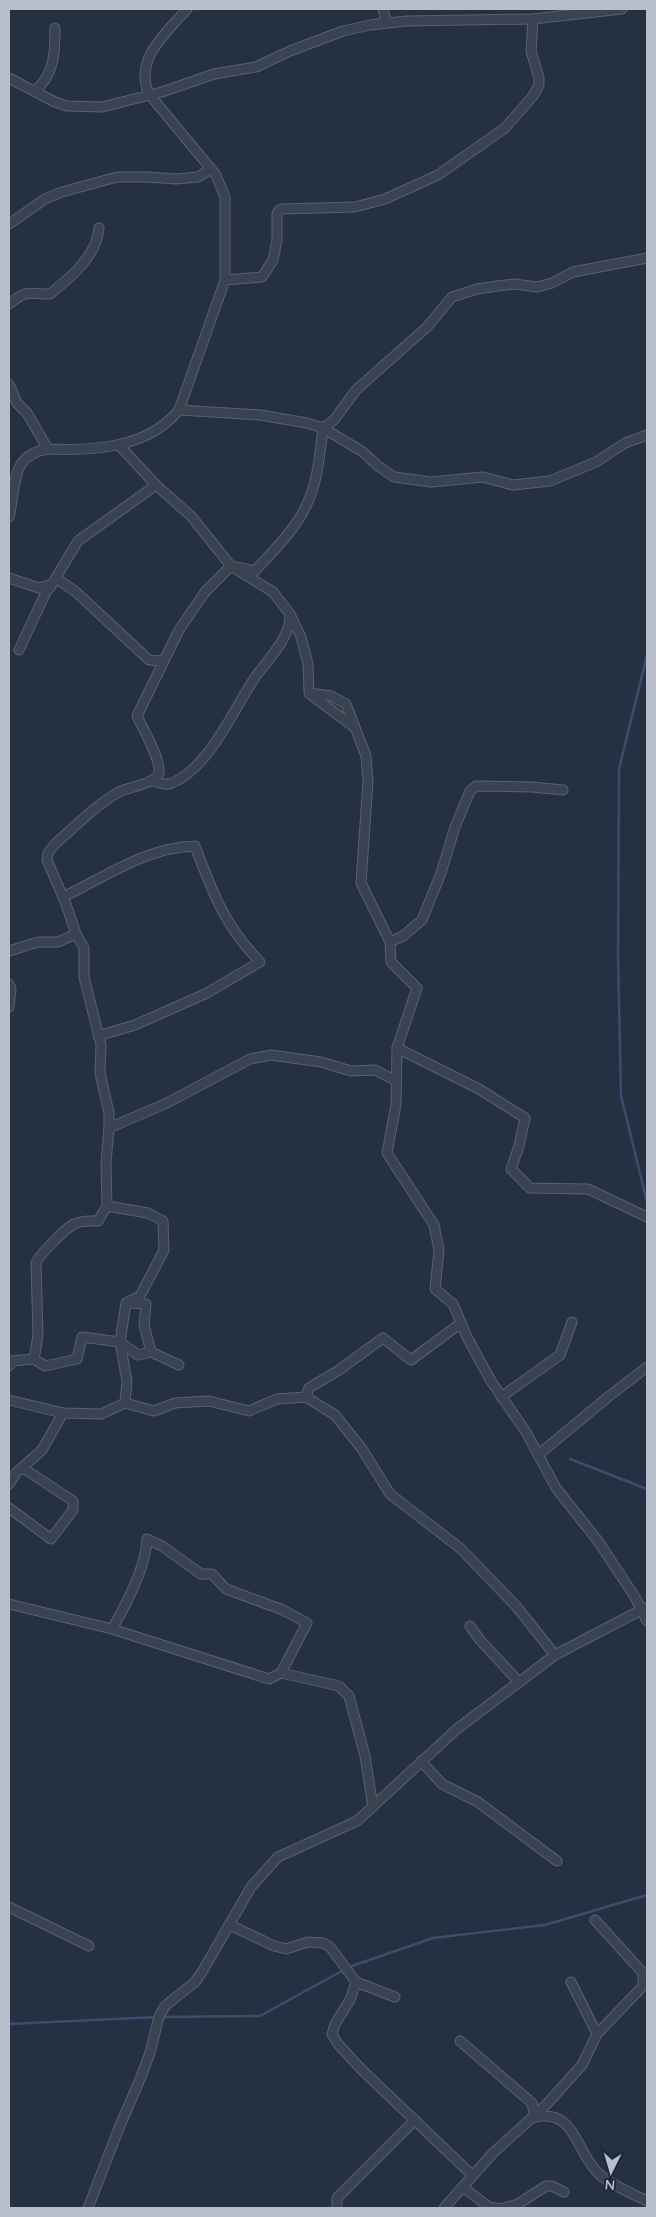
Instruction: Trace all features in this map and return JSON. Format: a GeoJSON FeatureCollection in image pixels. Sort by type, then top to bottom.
{"type":"FeatureCollection","features":[{"type":"Feature","properties":{"kind":"street"},"geometry":{"type":"LineString","coordinates":[[9,517],[19,465],[35,451],[48,449],[84,450],[119,445],[135,441],[169,422],[179,410],[225,280],[225,197],[211,169],[145,87],[145,68],[150,53],[187,9]]}},
{"type":"Feature","properties":{"kind":"street"},"geometry":{"type":"LineString","coordinates":[[383,9],[384,23]]}},
{"type":"Feature","properties":{"kind":"street"},"geometry":{"type":"LineString","coordinates":[[9,78],[55,102],[87,108],[102,107],[162,92],[214,74],[256,67],[290,51],[343,31],[384,23],[534,19],[557,13],[622,9]]}},
{"type":"Feature","properties":{"kind":"street"},"geometry":{"type":"LineString","coordinates":[[225,280],[262,277],[273,260],[277,240],[277,213],[281,210],[355,206],[385,199],[438,175],[505,128],[533,96],[539,85],[539,78],[531,51],[534,19]]}},
{"type":"Feature","properties":{"kind":"street"},"geometry":{"type":"LineString","coordinates":[[34,91],[42,84],[54,59],[55,28]]}},
{"type":"Feature","properties":{"kind":"street"},"geometry":{"type":"LineString","coordinates":[[9,224],[46,199],[62,192],[117,177],[147,176],[176,179],[198,177],[211,169]]}},
{"type":"Feature","properties":{"kind":"street"},"geometry":{"type":"LineString","coordinates":[[9,304],[19,295],[30,292],[50,294],[59,287],[93,251],[99,228]]}},
{"type":"Feature","properties":{"kind":"street"},"geometry":{"type":"LineString","coordinates":[[230,566],[255,571],[279,545],[307,504],[318,470],[323,428],[334,420],[356,390],[427,327],[452,297],[477,289],[514,284],[537,287],[552,283],[573,272],[647,258]]}},
{"type":"Feature","properties":{"kind":"street"},"geometry":{"type":"LineString","coordinates":[[9,384],[17,403],[27,413],[48,449]]}},
{"type":"Feature","properties":{"kind":"street"},"geometry":{"type":"LineString","coordinates":[[179,410],[260,415],[323,428],[363,452],[394,477],[431,482],[483,476],[512,485],[550,481],[596,462],[625,443],[647,435]]}},
{"type":"Feature","properties":{"kind":"street"},"geometry":{"type":"LineString","coordinates":[[119,445],[156,485],[191,516],[230,566],[272,592],[290,614],[301,637],[308,664],[309,693]]}},
{"type":"Feature","properties":{"kind":"street"},"geometry":{"type":"LineString","coordinates":[[19,650],[46,592],[78,541],[156,485]]}},
{"type":"Feature","properties":{"kind":"street"},"geometry":{"type":"LineString","coordinates":[[154,781],[159,772],[157,760],[138,716],[152,689],[162,661],[179,630],[205,592],[230,566]]}},
{"type":"Feature","properties":{"kind":"street"},"geometry":{"type":"LineString","coordinates":[[9,578],[40,588],[54,581]]}},
{"type":"Feature","properties":{"kind":"street"},"geometry":{"type":"LineString","coordinates":[[54,581],[76,592],[149,660],[162,661]]}},
{"type":"Feature","properties":{"kind":"street"},"geometry":{"type":"LineString","coordinates":[[34,1359],[38,1335],[36,1263],[38,1258],[76,1223],[98,1221],[107,1206],[106,1163],[109,1113],[100,1073],[100,1045],[84,977],[84,948],[76,934],[47,860],[48,853],[54,845],[114,794],[136,785],[154,781],[171,784],[187,774],[204,757],[276,649],[290,623],[290,614]]}},
{"type":"Feature","properties":{"kind":"street"},"geometry":{"type":"LineString","coordinates":[[309,693],[331,696],[346,704],[366,756],[368,781],[361,884],[390,942],[391,962],[417,988],[396,1048],[396,1105],[387,1154],[434,1224],[439,1250],[435,1289],[453,1304],[491,1381],[526,1432],[556,1488],[598,1540],[644,1608],[647,1621]]}},
{"type":"Feature","properties":{"kind":"street"},"geometry":{"type":"LineString","coordinates":[[309,693],[354,727]]}},
{"type":"Feature","properties":{"kind":"street"},"geometry":{"type":"LineString","coordinates":[[390,942],[403,936],[422,920],[441,873],[454,827],[470,791],[476,786],[532,787],[563,790]]}},
{"type":"Feature","properties":{"kind":"street"},"geometry":{"type":"LineString","coordinates":[[63,897],[120,867],[174,846],[195,846],[212,892],[229,925],[240,941],[260,962],[205,994],[135,1026],[98,1036]]}},
{"type":"Feature","properties":{"kind":"street"},"geometry":{"type":"LineString","coordinates":[[9,951],[38,942],[58,942],[76,934]]}},
{"type":"Feature","properties":{"kind":"street"},"geometry":{"type":"LineString","coordinates":[[9,984],[11,989],[9,1007]]}},
{"type":"Feature","properties":{"kind":"street"},"geometry":{"type":"LineString","coordinates":[[396,1048],[479,1089],[525,1118],[520,1146],[511,1169],[530,1188],[588,1189],[647,1217]]}},
{"type":"Feature","properties":{"kind":"street"},"geometry":{"type":"LineString","coordinates":[[109,1128],[167,1103],[250,1059],[271,1055],[321,1062],[351,1071],[375,1070],[396,1081]]}},
{"type":"Feature","properties":{"kind":"street"},"geometry":{"type":"LineString","coordinates":[[107,1206],[148,1213],[163,1221],[164,1250],[140,1296],[126,1303]]}},
{"type":"Feature","properties":{"kind":"street"},"geometry":{"type":"LineString","coordinates":[[125,1403],[127,1381],[120,1342],[126,1303]]}},
{"type":"Feature","properties":{"kind":"street"},"geometry":{"type":"LineString","coordinates":[[126,1303],[146,1304],[144,1325],[151,1352]]}},
{"type":"Feature","properties":{"kind":"street"},"geometry":{"type":"LineString","coordinates":[[501,1397],[560,1355],[572,1322]]}},
{"type":"Feature","properties":{"kind":"street"},"geometry":{"type":"LineString","coordinates":[[306,1397],[309,1388],[339,1370],[383,1338],[411,1360],[461,1323]]}},
{"type":"Feature","properties":{"kind":"street"},"geometry":{"type":"LineString","coordinates":[[9,1366],[12,1361],[34,1359],[45,1366],[77,1359],[82,1337],[120,1342],[138,1355],[151,1352],[180,1365]]}},
{"type":"Feature","properties":{"kind":"street"},"geometry":{"type":"LineString","coordinates":[[538,1455],[647,1367]]}},
{"type":"Feature","properties":{"kind":"street"},"geometry":{"type":"LineString","coordinates":[[9,1400],[63,1413],[101,1414],[125,1403],[154,1411],[175,1404],[209,1401],[249,1411],[277,1400],[306,1397],[335,1415],[362,1448],[390,1494],[460,1548],[516,1606],[554,1655]]}},
{"type":"Feature","properties":{"kind":"street"},"geometry":{"type":"LineString","coordinates":[[9,1484],[22,1468],[42,1450],[63,1413]]}},
{"type":"Feature","properties":{"kind":"street"},"geometry":{"type":"LineString","coordinates":[[9,1508],[51,1539],[73,1510],[73,1501],[22,1468]]}},
{"type":"Feature","properties":{"kind":"street"},"geometry":{"type":"LineString","coordinates":[[9,1604],[112,1629],[269,1679],[281,1673],[307,1623],[283,1610],[226,1589],[212,1574],[200,1574],[162,1546],[147,1539],[147,1547],[137,1577],[125,1607],[112,1629]]}},
{"type":"Feature","properties":{"kind":"street"},"geometry":{"type":"LineString","coordinates":[[88,2208],[144,2069],[159,2017],[166,2006],[195,1982],[251,1887],[265,1869],[278,1857],[338,1832],[357,1821],[457,1729],[554,1655],[644,1608]]}},
{"type":"Feature","properties":{"kind":"street"},"geometry":{"type":"LineString","coordinates":[[470,1626],[480,1640],[519,1682]]}},
{"type":"Feature","properties":{"kind":"street"},"geometry":{"type":"LineString","coordinates":[[281,1673],[339,1686],[349,1696],[365,1756],[373,1807]]}},
{"type":"Feature","properties":{"kind":"street"},"geometry":{"type":"LineString","coordinates":[[421,1761],[442,1784],[478,1802],[557,1861]]}},
{"type":"Feature","properties":{"kind":"street"},"geometry":{"type":"LineString","coordinates":[[9,1907],[89,1946]]}},
{"type":"Feature","properties":{"kind":"street"},"geometry":{"type":"LineString","coordinates":[[444,2208],[464,2188],[472,2175],[504,2142],[534,2117],[582,2065],[597,2034],[643,1986],[643,1973],[595,1920]]}},
{"type":"Feature","properties":{"kind":"street"},"geometry":{"type":"LineString","coordinates":[[230,1925],[274,1946],[286,1949],[308,1942],[323,1943],[330,1947],[348,1968],[356,1982],[395,1997]]}},
{"type":"Feature","properties":{"kind":"street"},"geometry":{"type":"LineString","coordinates":[[356,1982],[350,2000],[335,2024],[332,2034],[338,2044],[472,2175]]}},
{"type":"Feature","properties":{"kind":"street"},"geometry":{"type":"LineString","coordinates":[[571,1982],[597,2034]]}},
{"type":"Feature","properties":{"kind":"street"},"geometry":{"type":"LineString","coordinates":[[460,2041],[532,2103],[534,2117]]}},
{"type":"Feature","properties":{"kind":"street"},"geometry":{"type":"LineString","coordinates":[[534,2117],[553,2115],[561,2119],[569,2127],[593,2167],[600,2174],[625,2191],[647,2201]]}},
{"type":"Feature","properties":{"kind":"street"},"geometry":{"type":"LineString","coordinates":[[337,2208],[337,2198],[415,2120]]}},
{"type":"Feature","properties":{"kind":"street"},"geometry":{"type":"LineString","coordinates":[[504,2208],[518,2204],[546,2186],[552,2186],[564,2192]]}},
{"type":"Feature","properties":{"kind":"street"},"geometry":{"type":"LineString","coordinates":[[464,2188],[489,2207],[498,2208]]}},
{"type":"Feature","properties":{"kind":"waterway"},"geometry":{"type":"LineString","coordinates":[[647,655],[619,769],[618,956],[621,1096],[647,1202]]}},
{"type":"Feature","properties":{"kind":"waterway"},"geometry":{"type":"LineString","coordinates":[[570,1459],[647,1489]]}},
{"type":"Feature","properties":{"kind":"waterway"},"geometry":{"type":"LineString","coordinates":[[163,2017],[260,2016],[349,1967],[433,1938],[545,1925],[647,1895]]}},
{"type":"Feature","properties":{"kind":"waterway"},"geometry":{"type":"LineString","coordinates":[[9,2024],[157,2017]]}}]}
